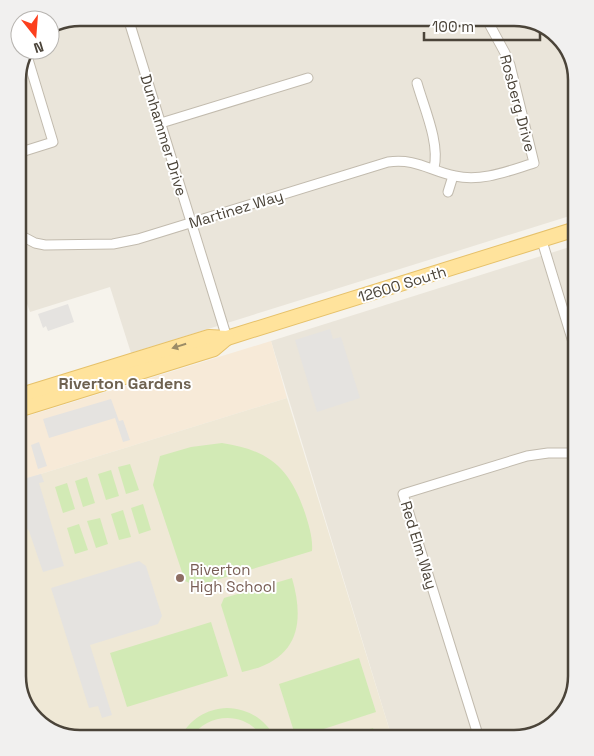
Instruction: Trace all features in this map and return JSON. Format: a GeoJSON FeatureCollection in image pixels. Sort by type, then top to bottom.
{"type":"FeatureCollection","features":[{"type":"Feature","properties":{"kind":"main road","name":"12600 South"},"geometry":{"type":"LineString","coordinates":[[26,394],[209,337],[227,338],[568,232]]}},
{"type":"Feature","properties":{"kind":"main road","name":"12600 South"},"geometry":{"type":"LineString","coordinates":[[26,408],[214,349],[227,338]]}},
{"type":"Feature","properties":{"kind":"street","name":"Dunhammer Drive"},"geometry":{"type":"LineString","coordinates":[[130,26],[227,338]]}},
{"type":"Feature","properties":{"kind":"street","name":"Rosberg Drive"},"geometry":{"type":"LineString","coordinates":[[490,26],[510,65],[534,163]]}},
{"type":"Feature","properties":{"kind":"street"},"geometry":{"type":"LineString","coordinates":[[26,151],[54,142],[29,63]]}},
{"type":"Feature","properties":{"kind":"street"},"geometry":{"type":"LineString","coordinates":[[160,123],[308,78]]}},
{"type":"Feature","properties":{"kind":"street"},"geometry":{"type":"LineString","coordinates":[[416,83],[435,145],[436,159],[434,168]]}},
{"type":"Feature","properties":{"kind":"street","name":"Martinez Way"},"geometry":{"type":"LineString","coordinates":[[26,238],[45,245],[114,244],[138,239],[388,162],[407,161],[434,168],[453,176],[474,178],[485,177],[534,163]]}},
{"type":"Feature","properties":{"kind":"street"},"geometry":{"type":"LineString","coordinates":[[448,192],[453,176]]}},
{"type":"Feature","properties":{"kind":"street"},"geometry":{"type":"LineString","coordinates":[[542,241],[568,326]]}},
{"type":"Feature","properties":{"kind":"street","name":"Red Elm Way"},"geometry":{"type":"LineString","coordinates":[[477,730],[404,494],[527,456],[568,453]]}},
{"type":"Feature","properties":{"kind":"shaded area"},"geometry":{"type":"Polygon","coordinates":[[[80,26],[517,26],[528,28],[541,34],[559,50],[566,66],[568,80],[568,216],[131,353],[110,287],[30,312],[26,301],[26,77],[30,60],[60,60],[60,30],[80,26]]]}},
{"type":"Feature","properties":{"kind":"shaded area"},"geometry":{"type":"Polygon","coordinates":[[[568,248],[568,676],[564,696],[557,709],[544,721],[531,727],[514,730],[390,730],[271,341],[568,248]]]}},
{"type":"Feature","properties":{"kind":"shaded area"},"geometry":{"type":"Polygon","coordinates":[[[68,304],[74,322],[48,331],[46,326],[43,328],[38,314],[68,304]]]}},
{"type":"Feature","properties":{"kind":"shaded area"},"geometry":{"type":"Polygon","coordinates":[[[330,329],[333,339],[341,337],[360,398],[317,412],[295,340],[330,329]]]}},
{"type":"Feature","properties":{"kind":"shaded area"},"geometry":{"type":"Polygon","coordinates":[[[271,341],[287,398],[26,479],[26,417],[271,341]]]}},
{"type":"Feature","properties":{"kind":"shaded area","name":"Riverton High School"},"geometry":{"type":"Polygon","coordinates":[[[287,398],[390,730],[80,730],[63,727],[50,721],[35,706],[29,693],[26,676],[26,479],[287,398]]]}},
{"type":"Feature","properties":{"kind":"shaded area"},"geometry":{"type":"Polygon","coordinates":[[[111,399],[119,421],[123,420],[130,440],[123,442],[115,418],[49,438],[43,419],[111,399]]]}},
{"type":"Feature","properties":{"kind":"shaded area"},"geometry":{"type":"Polygon","coordinates":[[[39,442],[47,466],[38,469],[31,445],[39,442]]]}},
{"type":"Feature","properties":{"kind":"shaded area"},"geometry":{"type":"Polygon","coordinates":[[[41,474],[44,482],[39,483],[64,566],[43,572],[29,531],[26,527],[26,478],[41,474]]]}},
{"type":"Feature","properties":{"kind":"shaded area"},"geometry":{"type":"Polygon","coordinates":[[[139,561],[146,566],[162,616],[158,624],[90,645],[112,715],[102,718],[98,706],[89,708],[51,588],[139,561]]]}},
{"type":"Feature","properties":{"kind":"green space"},"geometry":{"type":"Polygon","coordinates":[[[222,443],[238,446],[265,456],[285,473],[299,497],[305,513],[311,537],[312,551],[196,586],[185,581],[153,485],[160,456],[191,447],[222,443]]]}},
{"type":"Feature","properties":{"kind":"green space"},"geometry":{"type":"Polygon","coordinates":[[[130,464],[139,490],[126,494],[118,467],[130,464]]]}},
{"type":"Feature","properties":{"kind":"green space"},"geometry":{"type":"Polygon","coordinates":[[[111,470],[119,496],[106,500],[98,474],[111,470]]]}},
{"type":"Feature","properties":{"kind":"green space"},"geometry":{"type":"Polygon","coordinates":[[[87,477],[95,503],[83,507],[75,481],[87,477]]]}},
{"type":"Feature","properties":{"kind":"green space"},"geometry":{"type":"Polygon","coordinates":[[[67,483],[75,509],[63,513],[55,487],[67,483]]]}},
{"type":"Feature","properties":{"kind":"green space"},"geometry":{"type":"Polygon","coordinates":[[[143,504],[151,530],[139,534],[131,508],[143,504]]]}},
{"type":"Feature","properties":{"kind":"green space"},"geometry":{"type":"Polygon","coordinates":[[[123,510],[131,537],[119,540],[111,514],[123,510]]]}},
{"type":"Feature","properties":{"kind":"green space"},"geometry":{"type":"Polygon","coordinates":[[[100,518],[108,544],[96,548],[87,521],[100,518]]]}},
{"type":"Feature","properties":{"kind":"green space"},"geometry":{"type":"Polygon","coordinates":[[[79,524],[88,550],[75,554],[67,528],[79,524]]]}},
{"type":"Feature","properties":{"kind":"green space"},"geometry":{"type":"Polygon","coordinates":[[[292,578],[298,612],[297,626],[292,639],[275,660],[242,672],[221,605],[224,598],[292,578]]]}},
{"type":"Feature","properties":{"kind":"green space"},"geometry":{"type":"Polygon","coordinates":[[[211,622],[228,676],[127,707],[110,653],[211,622]]]}},
{"type":"Feature","properties":{"kind":"green space"},"geometry":{"type":"Polygon","coordinates":[[[359,658],[376,712],[321,730],[293,730],[279,684],[359,658]]]}},
{"type":"Feature","properties":{"kind":"green space"},"geometry":{"type":"Polygon","coordinates":[[[219,709],[242,710],[261,720],[270,730],[257,730],[247,723],[227,718],[207,723],[197,730],[185,730],[199,716],[219,709]]]}},
{"type":"Feature","properties":{"kind":"place","name":"Riverton High School"},"geometry":{"type":"Point","coordinates":[180,578]}},
{"type":"Feature","properties":{"kind":"district","name":"Riverton Gardens"},"geometry":{"type":"Point","coordinates":[125,383]}}]}
